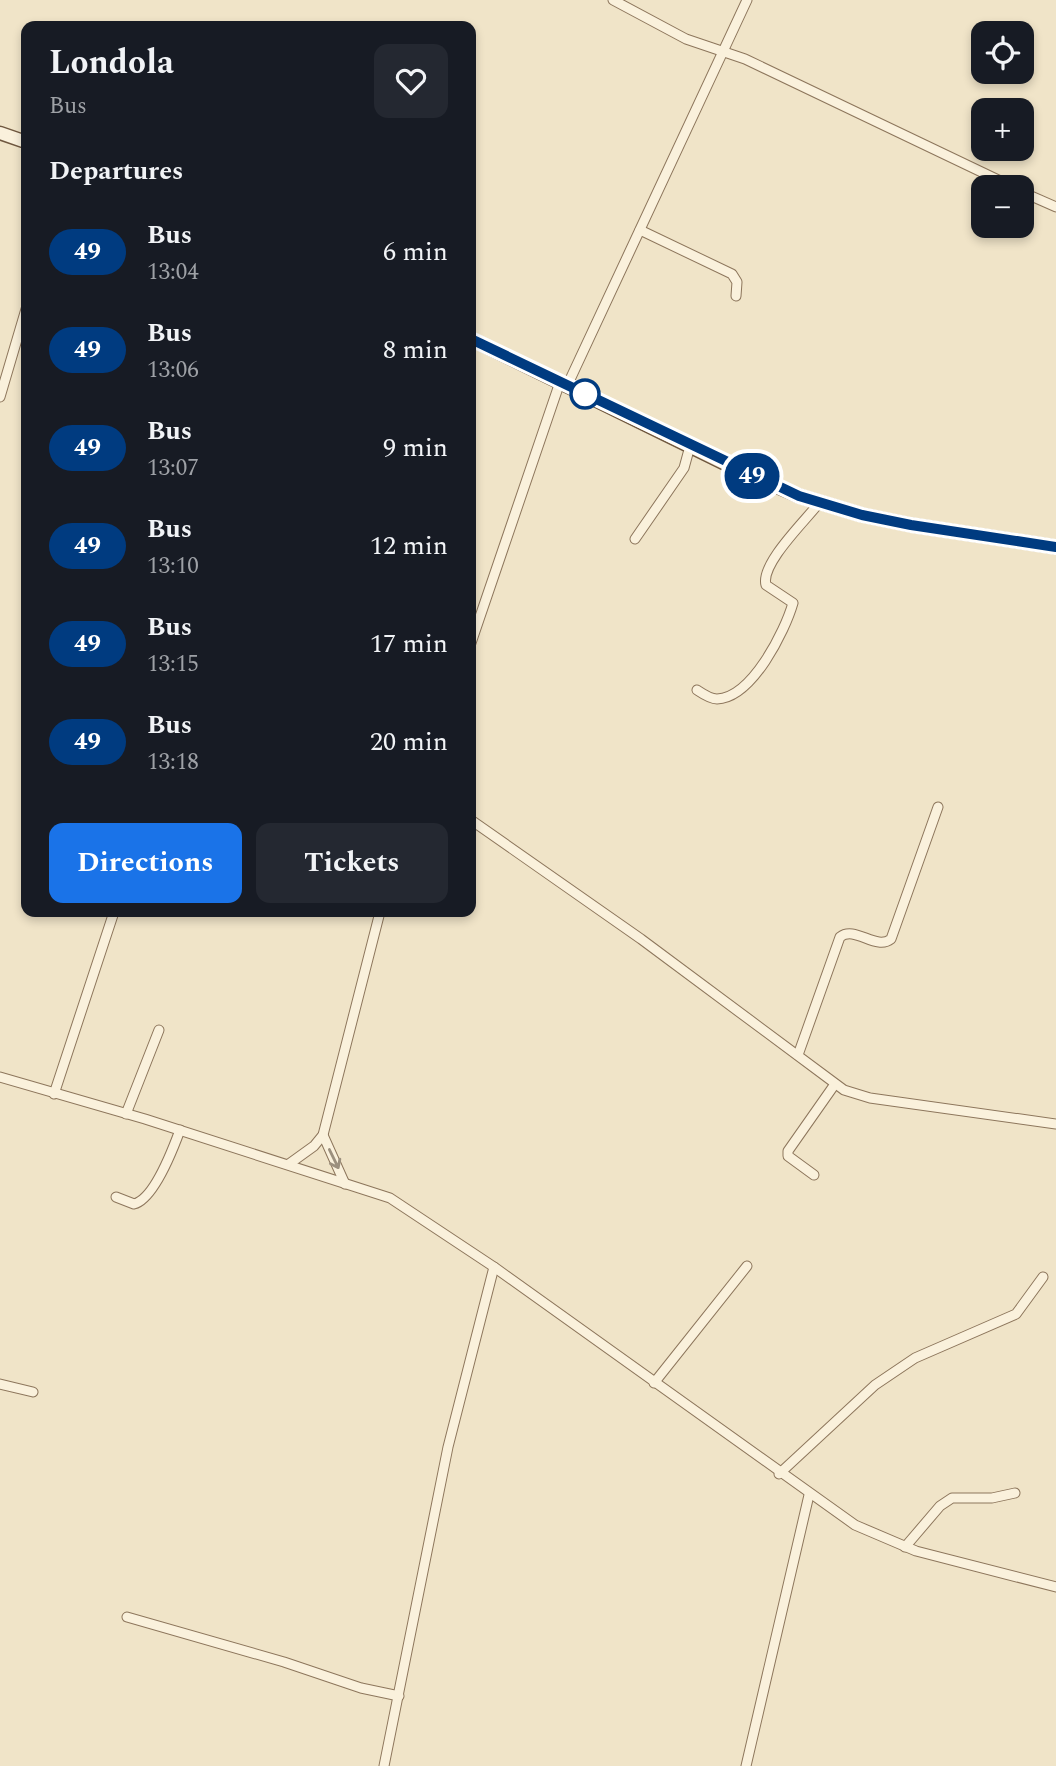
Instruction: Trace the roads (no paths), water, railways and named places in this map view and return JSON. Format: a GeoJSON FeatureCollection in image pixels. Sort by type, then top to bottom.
{"type":"FeatureCollection","features":[{"type":"Feature","properties":{"kind":"main road"},"geometry":{"type":"LineString","coordinates":[[0,133],[21,140]]}},
{"type":"Feature","properties":{"kind":"main road"},"geometry":{"type":"LineString","coordinates":[[476,341],[690,446],[782,489],[819,503],[911,525],[1056,547]]}},
{"type":"Feature","properties":{"kind":"street"},"geometry":{"type":"LineString","coordinates":[[613,0],[686,39],[724,51],[988,175]]}},
{"type":"Feature","properties":{"kind":"street"},"geometry":{"type":"LineString","coordinates":[[476,629],[564,384],[640,230],[747,0]]}},
{"type":"Feature","properties":{"kind":"street"},"geometry":{"type":"LineString","coordinates":[[1034,197],[1056,207]]}},
{"type":"Feature","properties":{"kind":"street"},"geometry":{"type":"LineString","coordinates":[[640,230],[732,274],[737,282],[736,296]]}},
{"type":"Feature","properties":{"kind":"street"},"geometry":{"type":"LineString","coordinates":[[0,397],[21,326]]}},
{"type":"Feature","properties":{"kind":"street"},"geometry":{"type":"LineString","coordinates":[[635,539],[684,468],[690,446]]}},
{"type":"Feature","properties":{"kind":"street"},"geometry":{"type":"LineString","coordinates":[[697,690],[710,698],[724,697],[746,684],[764,665],[793,603],[766,585],[767,570],[775,556],[819,503]]}},
{"type":"Feature","properties":{"kind":"street"},"geometry":{"type":"LineString","coordinates":[[797,1055],[840,937],[850,933],[882,942],[891,939],[938,807]]}},
{"type":"Feature","properties":{"kind":"street"},"geometry":{"type":"LineString","coordinates":[[476,824],[641,939],[835,1084],[856,1096],[1056,1124]]}},
{"type":"Feature","properties":{"kind":"street"},"geometry":{"type":"LineString","coordinates":[[54,1094],[112,917]]}},
{"type":"Feature","properties":{"kind":"street"},"geometry":{"type":"LineString","coordinates":[[289,1164],[314,1146],[323,1135],[379,917]]}},
{"type":"Feature","properties":{"kind":"street"},"geometry":{"type":"LineString","coordinates":[[126,1114],[159,1030]]}},
{"type":"Feature","properties":{"kind":"street"},"geometry":{"type":"LineString","coordinates":[[0,1077],[180,1130],[390,1198],[494,1267],[779,1474],[855,1525],[905,1547],[1056,1587]]}},
{"type":"Feature","properties":{"kind":"street"},"geometry":{"type":"LineString","coordinates":[[814,1175],[788,1156],[788,1151],[835,1084]]}},
{"type":"Feature","properties":{"kind":"street"},"geometry":{"type":"LineString","coordinates":[[116,1197],[134,1204],[142,1201],[157,1180],[180,1130]]}},
{"type":"Feature","properties":{"kind":"street"},"geometry":{"type":"LineString","coordinates":[[323,1135],[345,1184]]}},
{"type":"Feature","properties":{"kind":"street"},"geometry":{"type":"LineString","coordinates":[[654,1383],[747,1266]]}},
{"type":"Feature","properties":{"kind":"street"},"geometry":{"type":"LineString","coordinates":[[384,1766],[448,1447],[494,1267]]}},
{"type":"Feature","properties":{"kind":"street"},"geometry":{"type":"LineString","coordinates":[[779,1474],[875,1385],[915,1358],[1016,1314],[1043,1277]]}},
{"type":"Feature","properties":{"kind":"street"},"geometry":{"type":"LineString","coordinates":[[0,1384],[33,1392]]}},
{"type":"Feature","properties":{"kind":"street"},"geometry":{"type":"LineString","coordinates":[[905,1547],[940,1506],[952,1498],[992,1498],[1015,1493]]}},
{"type":"Feature","properties":{"kind":"street"},"geometry":{"type":"LineString","coordinates":[[746,1766],[809,1495]]}},
{"type":"Feature","properties":{"kind":"street"},"geometry":{"type":"LineString","coordinates":[[127,1617],[274,1658],[361,1688],[399,1696]]}}]}
